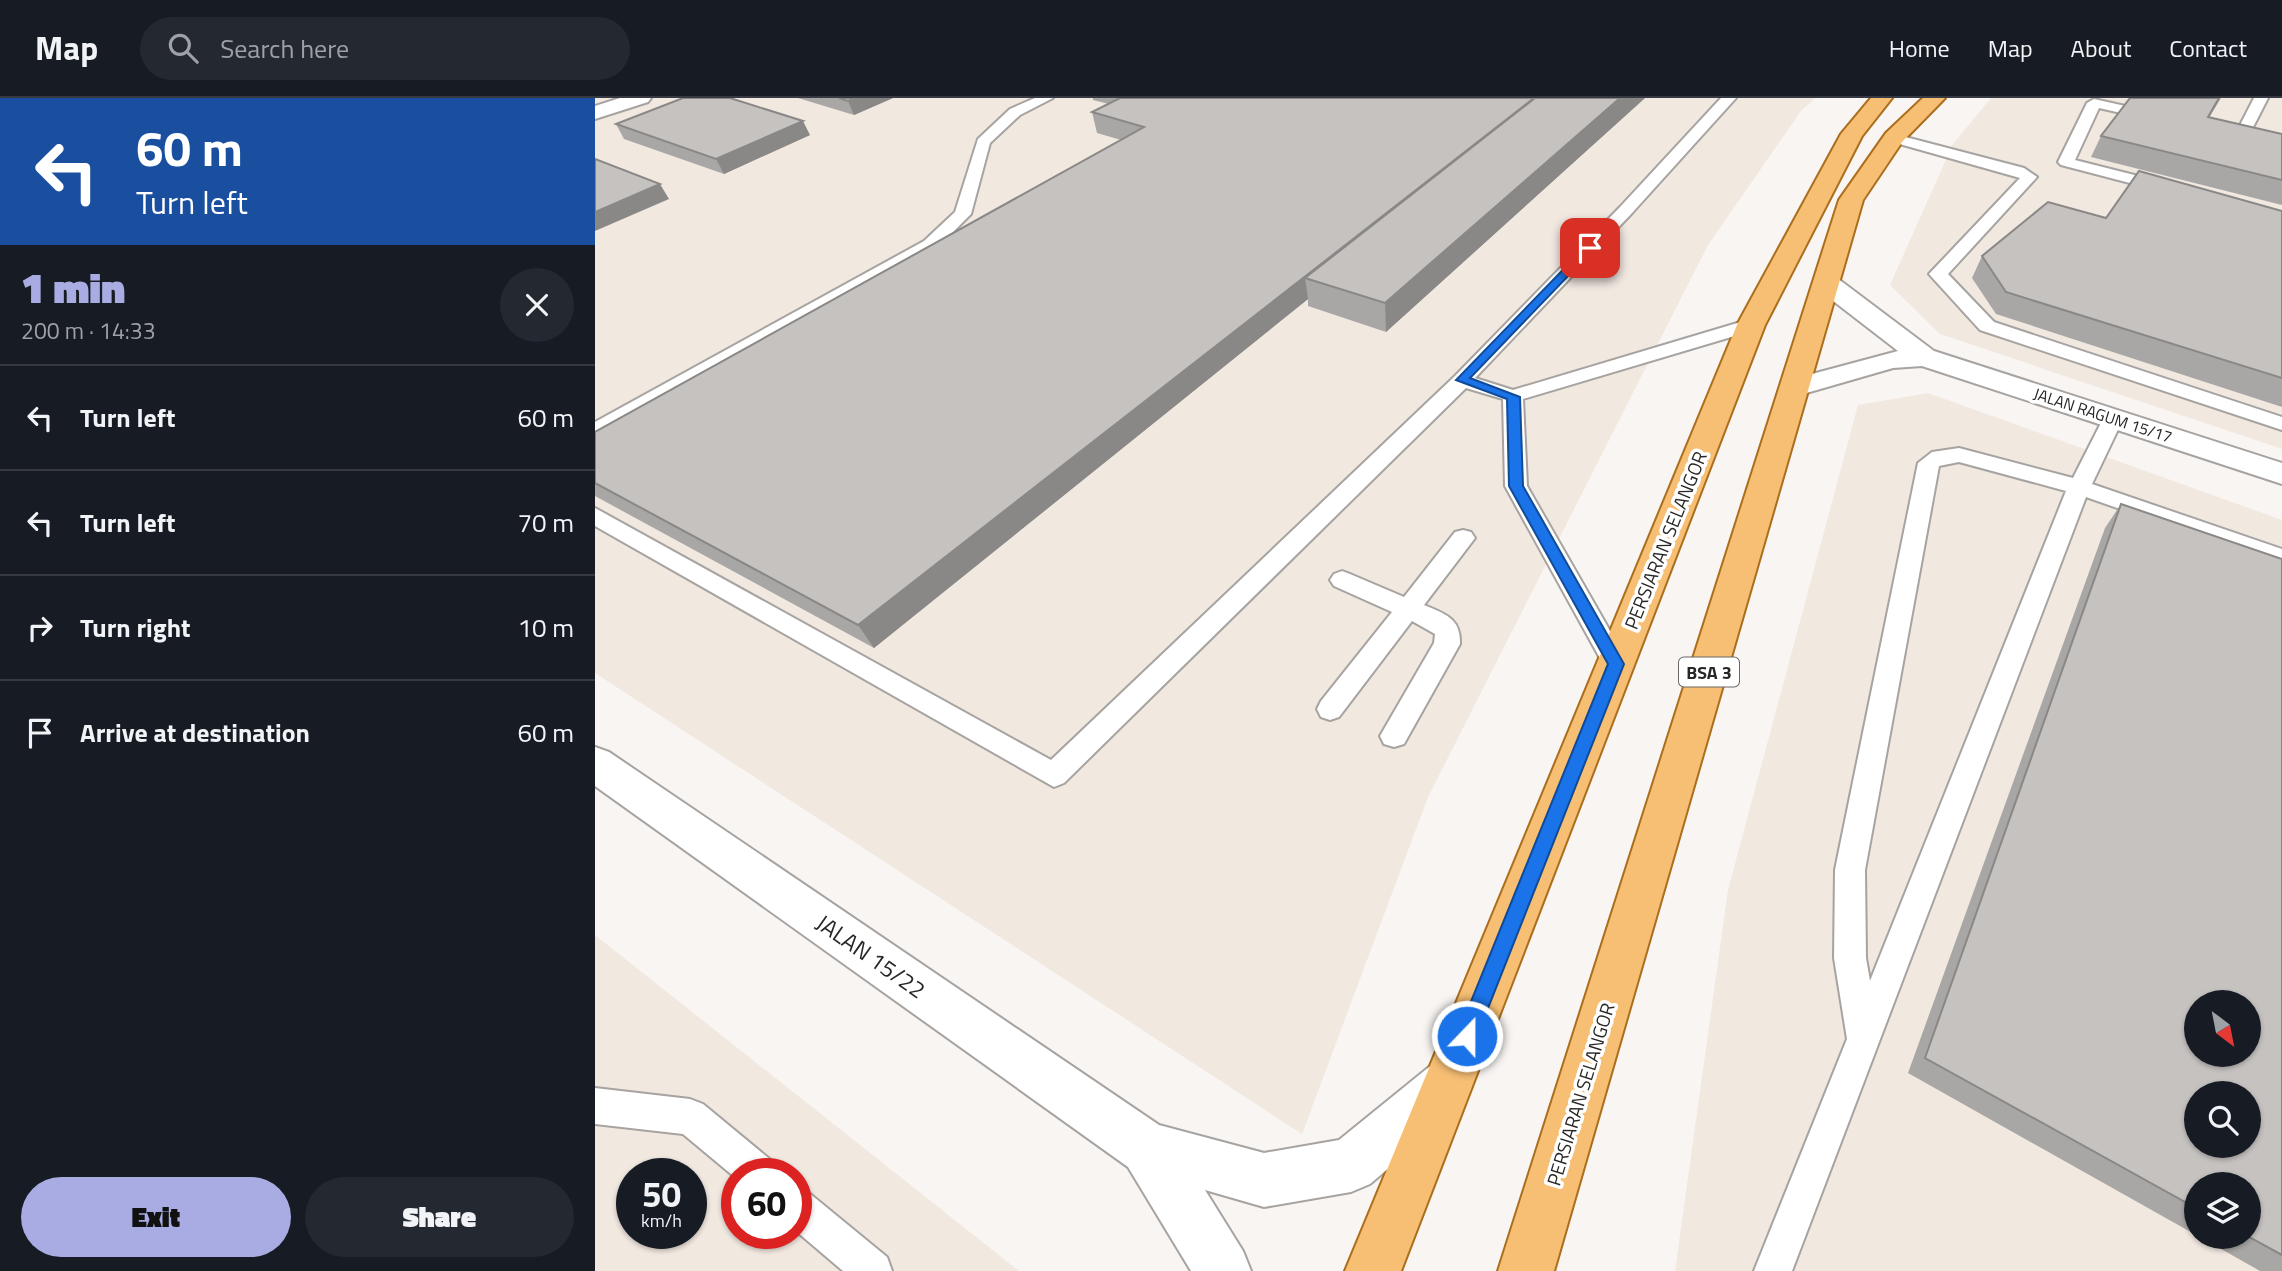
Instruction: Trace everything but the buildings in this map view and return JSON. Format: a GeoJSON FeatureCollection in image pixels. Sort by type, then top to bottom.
{"type":"FeatureCollection","features":[{"type":"Feature","properties":{"kind":"main road","name":"PERSIARAN SELANGOR"},"geometry":{"type":"LineString","coordinates":[[1373,1271],[1751,325],[1851,134],[1882,98]]}},
{"type":"Feature","properties":{"kind":"main road","name":"PERSIARAN SELANGOR"},"geometry":{"type":"LineString","coordinates":[[1526,1271],[1828,284],[1851,200],[1894,138],[1935,98]]}},
{"type":"Feature","properties":{"kind":"street"},"geometry":{"type":"LineString","coordinates":[[595,103],[603,98]]}},
{"type":"Feature","properties":{"kind":"street"},"geometry":{"type":"LineString","coordinates":[[595,113],[641,98]]}},
{"type":"Feature","properties":{"kind":"street","name":"JALAN RAGUM 15/17"},"geometry":{"type":"LineString","coordinates":[[1828,284],[1924,357],[2282,474]]}},
{"type":"Feature","properties":{"kind":"street","name":"JALAN RAGUM 15/17"},"geometry":{"type":"LineString","coordinates":[[1796,387],[1891,360],[1924,357]]}},
{"type":"Feature","properties":{"kind":"street","name":"JALAN 15/22"},"geometry":{"type":"LineString","coordinates":[[595,764],[1147,1148],[1264,1180],[1350,1166],[1447,1086]]}},
{"type":"Feature","properties":{"kind":"street","name":"JALAN 15/22"},"geometry":{"type":"LineString","coordinates":[[1147,1148],[1223,1271]]}},
{"type":"Feature","properties":{"kind":"lane"},"geometry":{"type":"LineString","coordinates":[[595,430],[930,245],[963,214],[983,142],[1015,112],[1046,98]]}},
{"type":"Feature","properties":{"kind":"lane"},"geometry":{"type":"LineString","coordinates":[[595,516],[1054,775],[1462,380],[1626,210],[1729,98]]}},
{"type":"Feature","properties":{"kind":"lane"},"geometry":{"type":"LineString","coordinates":[[2202,127],[2242,136],[2261,98]]}},
{"type":"Feature","properties":{"kind":"lane"},"geometry":{"type":"LineString","coordinates":[[2175,121],[2092,100],[2066,162],[2187,193]]}},
{"type":"Feature","properties":{"kind":"lane"},"geometry":{"type":"LineString","coordinates":[[1894,138],[2019,171],[2029,177],[1938,274],[1987,326],[2282,424]]}},
{"type":"Feature","properties":{"kind":"lane"},"geometry":{"type":"LineString","coordinates":[[1462,380],[1513,397],[1751,325]]}},
{"type":"Feature","properties":{"kind":"lane"},"geometry":{"type":"LineString","coordinates":[[1513,397],[1516,486],[1616,664]]}},
{"type":"Feature","properties":{"kind":"lane"},"geometry":{"type":"LineString","coordinates":[[1773,1271],[2079,487],[2113,419]]}},
{"type":"Feature","properties":{"kind":"lane"},"geometry":{"type":"LineString","coordinates":[[1863,1037],[1850,958],[1850,870],[1929,463],[1940,457],[1959,455],[2079,487],[2282,558]]}},
{"type":"Feature","properties":{"kind":"lane"},"geometry":{"type":"LineString","coordinates":[[1330,709],[1463,538]]}},
{"type":"Feature","properties":{"kind":"lane"},"geometry":{"type":"LineString","coordinates":[[1342,580],[1439,622],[1448,631],[1447,644],[1394,736]]}},
{"type":"Feature","properties":{"kind":"lane"},"geometry":{"type":"LineString","coordinates":[[595,1106],[690,1117],[739,1158]]}},
{"type":"Feature","properties":{"kind":"lane"},"geometry":{"type":"LineString","coordinates":[[812,1220],[873,1271]]}},
{"type":"Feature","properties":{"kind":"shaded area"},"geometry":{"type":"Polygon","coordinates":[[[595,98],[1815,98],[1801,111],[1708,245],[1428,797],[1302,1134],[595,673],[595,98]]]}},
{"type":"Feature","properties":{"kind":"shaded area"},"geometry":{"type":"Polygon","coordinates":[[[1991,98],[2282,98],[2282,449],[1940,334],[1890,285],[1953,144],[1991,98]]]}},
{"type":"Feature","properties":{"kind":"shaded area"},"geometry":{"type":"Polygon","coordinates":[[[1928,393],[2282,520],[2282,1271],[1675,1271],[1728,890],[1858,405],[1928,393]]]}},
{"type":"Feature","properties":{"kind":"shaded area"},"geometry":{"type":"Polygon","coordinates":[[[595,935],[1019,1271],[595,1271],[595,935]]]}},
{"type":"Feature","properties":{"kind":"route"},"geometry":{"type":"LineString","coordinates":[[1467,1036],[1616,664],[1516,486],[1513,397],[1462,380],[1590,248]]}}]}
